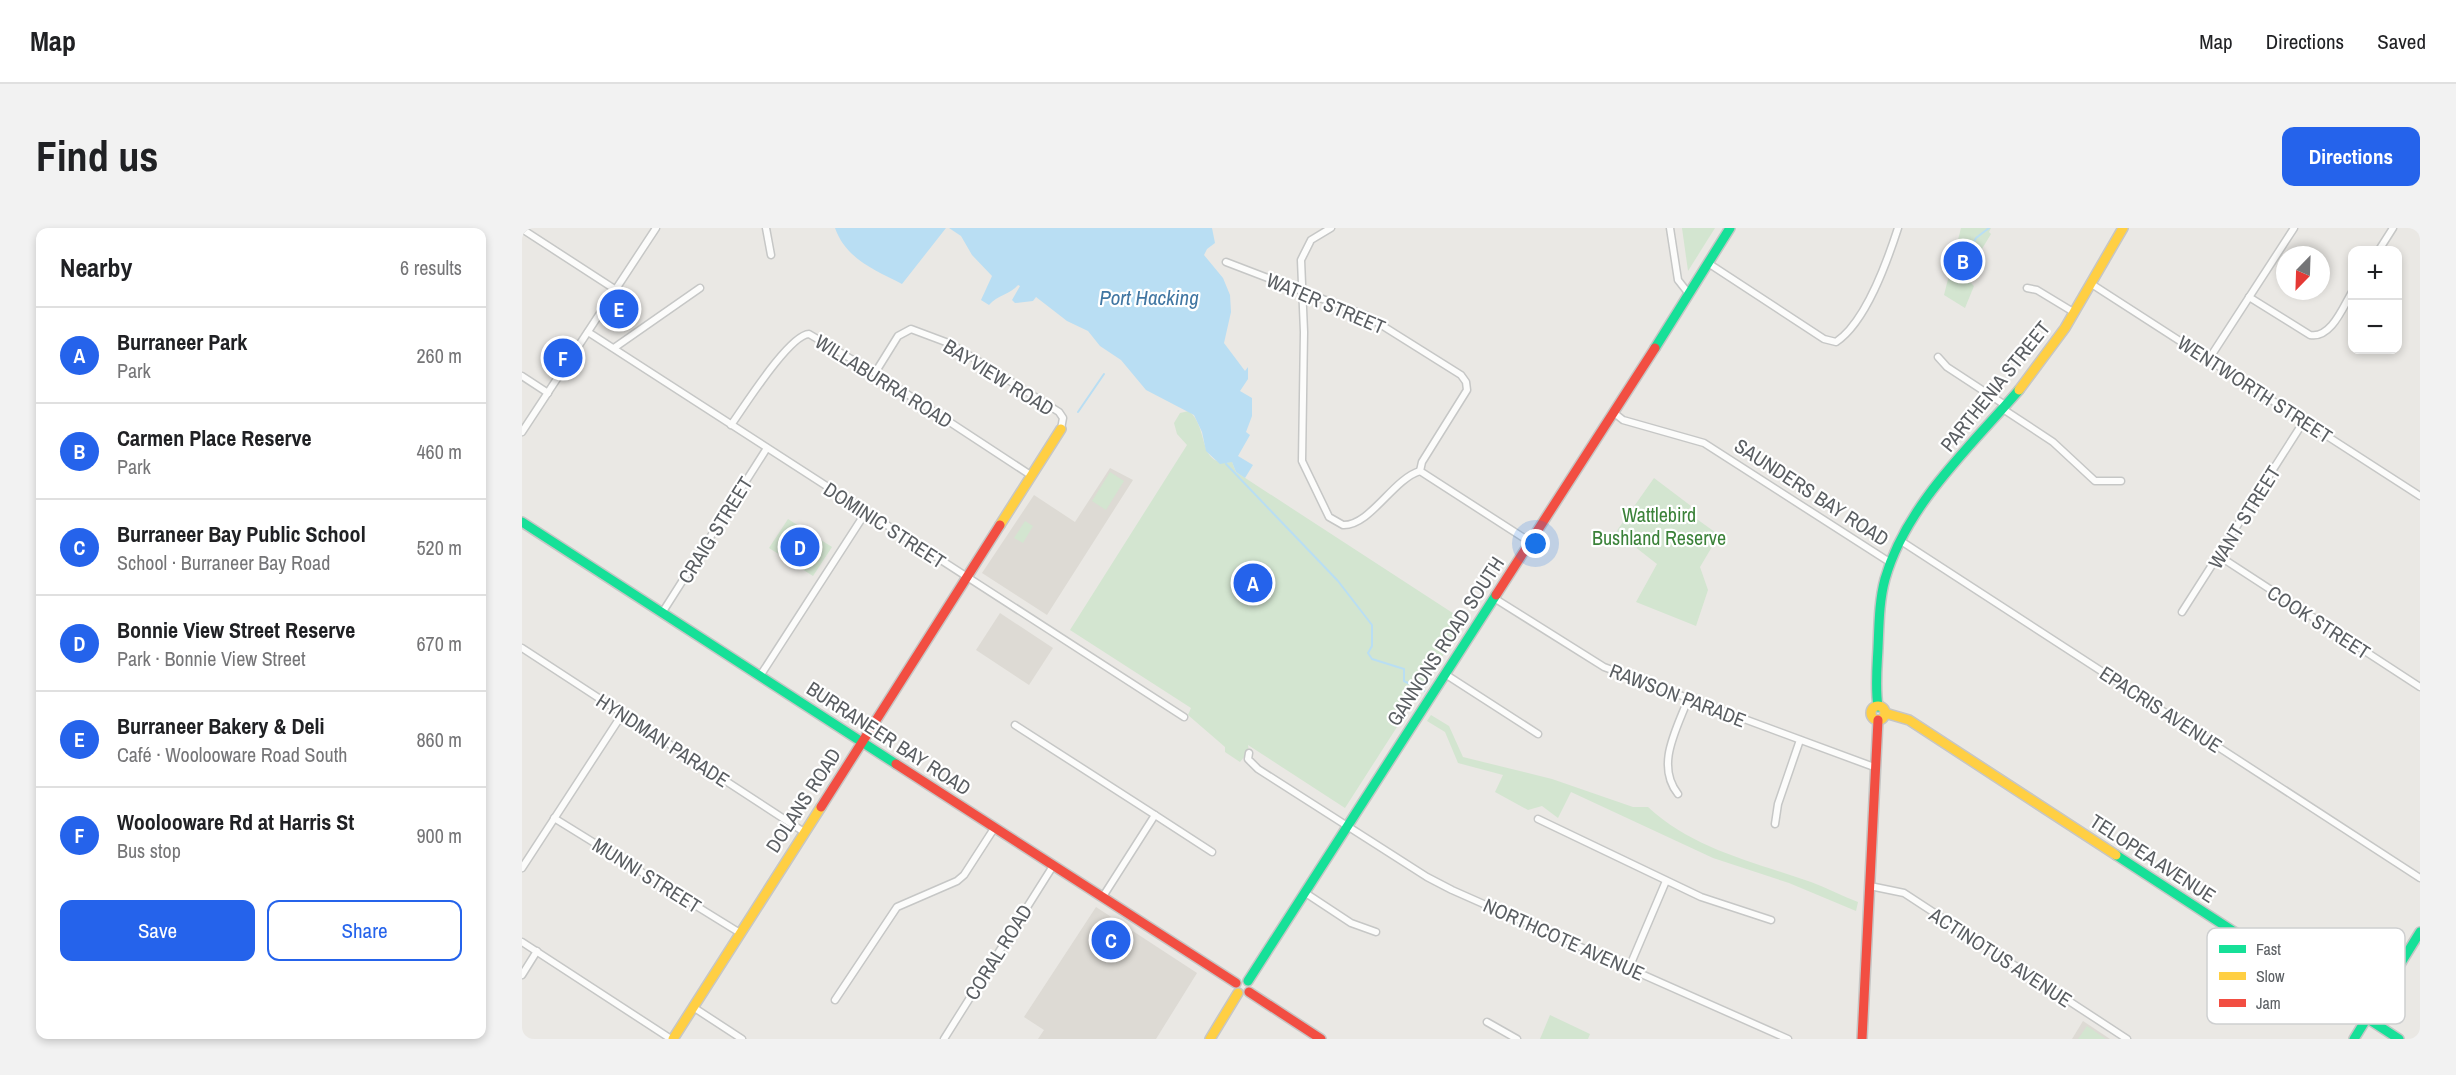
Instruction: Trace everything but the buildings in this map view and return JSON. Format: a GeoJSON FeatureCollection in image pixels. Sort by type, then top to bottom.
{"type":"FeatureCollection","features":[{"type":"Feature","properties":{"kind":"street"},"geometry":{"type":"LineString","coordinates":[[522,432],[657,228]]}},
{"type":"Feature","properties":{"kind":"street"},"geometry":{"type":"LineString","coordinates":[[766,228],[771,255]]}},
{"type":"Feature","properties":{"kind":"street"},"geometry":{"type":"LineString","coordinates":[[1331,228],[1311,240],[1300,261],[1303,292],[1303,465],[1329,517],[1343,525],[1356,523],[1406,478],[1420,471],[1530,542]]}},
{"type":"Feature","properties":{"kind":"street"},"geometry":{"type":"LineString","coordinates":[[1670,228],[1678,280],[1689,294]]}},
{"type":"Feature","properties":{"kind":"street","name":"GANNONS ROAD SOUTH"},"geometry":{"type":"LineString","coordinates":[[1248,981],[1730,228]]}},
{"type":"Feature","properties":{"kind":"street"},"geometry":{"type":"LineString","coordinates":[[1708,263],[1824,339],[1836,342],[1846,336],[1875,289],[1898,228]]}},
{"type":"Feature","properties":{"kind":"street","name":"PARTHENIA STREET"},"geometry":{"type":"LineString","coordinates":[[1891,564],[1901,542],[1956,462],[2043,361],[2075,313],[2123,228]]}},
{"type":"Feature","properties":{"kind":"street"},"geometry":{"type":"LineString","coordinates":[[2209,359],[2294,228]]}},
{"type":"Feature","properties":{"kind":"street"},"geometry":{"type":"LineString","coordinates":[[2382,246],[2393,228]]}},
{"type":"Feature","properties":{"kind":"street"},"geometry":{"type":"LineString","coordinates":[[522,229],[616,290]]}},
{"type":"Feature","properties":{"kind":"street","name":"WATER STREET"},"geometry":{"type":"LineString","coordinates":[[1226,262],[1379,322],[1461,375],[1466,382],[1467,390],[1422,462],[1420,471]]}},
{"type":"Feature","properties":{"kind":"street","name":"WENTWORTH STREET"},"geometry":{"type":"LineString","coordinates":[[2090,283],[2420,496]]}},
{"type":"Feature","properties":{"kind":"street"},"geometry":{"type":"LineString","coordinates":[[614,348],[700,288]]}},
{"type":"Feature","properties":{"kind":"street"},"geometry":{"type":"LineString","coordinates":[[2027,288],[2037,290],[2075,313]]}},
{"type":"Feature","properties":{"kind":"street"},"geometry":{"type":"LineString","coordinates":[[2249,297],[2310,335],[2318,336],[2326,332],[2348,298]]}},
{"type":"Feature","properties":{"kind":"street","name":"BAYVIEW ROAD"},"geometry":{"type":"LineString","coordinates":[[875,373],[898,336],[911,329],[951,344],[1059,412],[1063,418],[1061,429]]}},
{"type":"Feature","properties":{"kind":"street","name":"DOMINIC STREET"},"geometry":{"type":"LineString","coordinates":[[588,332],[1184,717]]}},
{"type":"Feature","properties":{"kind":"street","name":"WILLABURRA ROAD"},"geometry":{"type":"LineString","coordinates":[[731,425],[790,345],[803,334],[808,334],[875,373],[1032,476]]}},
{"type":"Feature","properties":{"kind":"street"},"geometry":{"type":"LineString","coordinates":[[1938,357],[1947,367],[2004,407],[2006,411],[2053,442],[2095,481],[2121,481]]}},
{"type":"Feature","properties":{"kind":"street"},"geometry":{"type":"LineString","coordinates":[[522,376],[548,393]]}},
{"type":"Feature","properties":{"kind":"street","name":"SAUNDERS BAY ROAD"},"geometry":{"type":"LineString","coordinates":[[1613,412],[1623,420],[1704,443],[1891,564],[1884,586],[1879,621],[1880,713],[1874,766],[1862,1039]]}},
{"type":"Feature","properties":{"kind":"street","name":"WANT STREET"},"geometry":{"type":"LineString","coordinates":[[2182,612],[2304,421]]}},
{"type":"Feature","properties":{"kind":"street","name":"DOLANS ROAD"},"geometry":{"type":"LineString","coordinates":[[672,1039],[1061,429]]}},
{"type":"Feature","properties":{"kind":"street","name":"CRAIG STREET"},"geometry":{"type":"LineString","coordinates":[[662,613],[767,448]]}},
{"type":"Feature","properties":{"kind":"street"},"geometry":{"type":"LineString","coordinates":[[760,676],[866,513]]}},
{"type":"Feature","properties":{"kind":"street","name":"BURRANEER BAY ROAD"},"geometry":{"type":"LineString","coordinates":[[522,522],[995,827],[1237,988]]}},
{"type":"Feature","properties":{"kind":"street","name":"EPACRIS AVENUE"},"geometry":{"type":"LineString","coordinates":[[1901,542],[2420,878]]}},
{"type":"Feature","properties":{"kind":"street","name":"COOK STREET"},"geometry":{"type":"LineString","coordinates":[[2219,556],[2420,687]]}},
{"type":"Feature","properties":{"kind":"street","name":"RAWSON PARADE"},"geometry":{"type":"LineString","coordinates":[[1494,598],[1587,658],[1688,699],[1874,766]]}},
{"type":"Feature","properties":{"kind":"street","name":"HYNDMAN PARADE"},"geometry":{"type":"LineString","coordinates":[[522,648],[804,832]]}},
{"type":"Feature","properties":{"kind":"street"},"geometry":{"type":"LineString","coordinates":[[1445,674],[1539,734]]}},
{"type":"Feature","properties":{"kind":"street"},"geometry":{"type":"LineString","coordinates":[[1678,794],[1668,778],[1666,765],[1688,699]]}},
{"type":"Feature","properties":{"kind":"street"},"geometry":{"type":"LineString","coordinates":[[522,868],[623,713]]}},
{"type":"Feature","properties":{"kind":"street","name":"TELOPEA AVENUE"},"geometry":{"type":"LineString","coordinates":[[1880,713],[1909,720],[2227,928]]}},
{"type":"Feature","properties":{"kind":"street"},"geometry":{"type":"LineString","coordinates":[[1015,725],[1212,852]]}},
{"type":"Feature","properties":{"kind":"street"},"geometry":{"type":"LineString","coordinates":[[1774,824],[1778,804],[1800,740]]}},
{"type":"Feature","properties":{"kind":"street"},"geometry":{"type":"LineString","coordinates":[[1247,758],[1258,769],[1348,826]]}},
{"type":"Feature","properties":{"kind":"street"},"geometry":{"type":"LineString","coordinates":[[1102,898],[1155,815]]}},
{"type":"Feature","properties":{"kind":"street","name":"MUNNI STREET"},"geometry":{"type":"LineString","coordinates":[[554,818],[740,933]]}},
{"type":"Feature","properties":{"kind":"street"},"geometry":{"type":"LineString","coordinates":[[1538,819],[1701,897],[1771,920]]}},
{"type":"Feature","properties":{"kind":"street","name":"NORTHCOTE AVENUE"},"geometry":{"type":"LineString","coordinates":[[1348,826],[1452,890],[1788,1039]]}},
{"type":"Feature","properties":{"kind":"street"},"geometry":{"type":"LineString","coordinates":[[835,1000],[897,907],[957,881],[964,875],[995,827]]}},
{"type":"Feature","properties":{"kind":"street","name":"CORAL ROAD"},"geometry":{"type":"LineString","coordinates":[[944,1039],[1053,866]]}},
{"type":"Feature","properties":{"kind":"street"},"geometry":{"type":"LineString","coordinates":[[1629,968],[1666,881]]}},
{"type":"Feature","properties":{"kind":"street","name":"ACTINOTUS AVENUE"},"geometry":{"type":"LineString","coordinates":[[1870,886],[1904,893],[2127,1039]]}},
{"type":"Feature","properties":{"kind":"street"},"geometry":{"type":"LineString","coordinates":[[1304,892],[1347,921],[1376,932]]}},
{"type":"Feature","properties":{"kind":"street"},"geometry":{"type":"LineString","coordinates":[[2405,956],[2420,932]]}},
{"type":"Feature","properties":{"kind":"street"},"geometry":{"type":"LineString","coordinates":[[522,942],[672,1039]]}},
{"type":"Feature","properties":{"kind":"street"},"geometry":{"type":"LineString","coordinates":[[522,975],[537,951]]}},
{"type":"Feature","properties":{"kind":"street"},"geometry":{"type":"LineString","coordinates":[[1210,1039],[1240,980],[1248,981],[1251,987],[1249,992],[1242,995],[1237,988]]}},
{"type":"Feature","properties":{"kind":"street"},"geometry":{"type":"LineString","coordinates":[[1249,992],[1321,1039]]}},
{"type":"Feature","properties":{"kind":"street"},"geometry":{"type":"LineString","coordinates":[[693,1007],[742,1039]]}},
{"type":"Feature","properties":{"kind":"street"},"geometry":{"type":"LineString","coordinates":[[1487,1022],[1517,1039]]}},
{"type":"Feature","properties":{"kind":"street"},"geometry":{"type":"LineString","coordinates":[[2354,1039],[2363,1024]]}},
{"type":"Feature","properties":{"kind":"street","name":"TELOPEA AVENUE"},"geometry":{"type":"LineString","coordinates":[[2374,1024],[2399,1039]]}},
{"type":"Feature","properties":{"kind":"shaded area"},"geometry":{"type":"Polygon","coordinates":[[[1110,468],[1133,480],[1047,615],[982,573],[1034,495],[1075,522],[1110,468]]]}},
{"type":"Feature","properties":{"kind":"shaded area"},"geometry":{"type":"Polygon","coordinates":[[[1000,613],[1053,648],[1029,685],[976,650],[1000,613]]]}},
{"type":"Feature","properties":{"kind":"shaded area"},"geometry":{"type":"Polygon","coordinates":[[[1096,907],[1197,973],[1156,1039],[1038,1039],[1044,1030],[1024,1017],[1096,907]]]}},
{"type":"Feature","properties":{"kind":"shaded area"},"geometry":{"type":"Polygon","coordinates":[[[2083,1021],[2110,1039],[2072,1039],[2083,1021]]]}},
{"type":"Feature","properties":{"kind":"green space"},"geometry":{"type":"Polygon","coordinates":[[[1682,228],[1715,228],[1688,271],[1682,228]]]}},
{"type":"Feature","properties":{"kind":"green space"},"geometry":{"type":"Polygon","coordinates":[[[1961,228],[1991,228],[1989,232],[1991,234],[1965,277],[1974,286],[1965,308],[1944,295],[1961,228]]]}},
{"type":"Feature","properties":{"kind":"green space"},"geometry":{"type":"Polygon","coordinates":[[[1189,411],[1200,427],[1208,453],[1213,459],[1232,462],[1236,472],[1465,621],[1345,808],[1248,745],[1249,751],[1240,762],[1225,752],[1225,747],[1188,715],[1191,708],[1070,630],[1187,445],[1177,434],[1174,423],[1180,413],[1189,411]]]}},
{"type":"Feature","properties":{"kind":"green space"},"geometry":{"type":"Polygon","coordinates":[[[1110,472],[1124,481],[1106,510],[1092,501],[1110,472]]]}},
{"type":"Feature","properties":{"kind":"green space","name":"Wattlebird Bushland Reserve"},"geometry":{"type":"Polygon","coordinates":[[[1654,478],[1691,506],[1687,512],[1719,535],[1700,567],[1708,590],[1696,626],[1636,602],[1657,564],[1616,532],[1654,478]]]}},
{"type":"Feature","properties":{"kind":"green space"},"geometry":{"type":"Polygon","coordinates":[[[788,519],[832,547],[813,576],[769,548],[788,519]]]}},
{"type":"Feature","properties":{"kind":"green space"},"geometry":{"type":"Polygon","coordinates":[[[1025,521],[1033,526],[1023,543],[1014,538],[1025,521]]]}},
{"type":"Feature","properties":{"kind":"green space"},"geometry":{"type":"Polygon","coordinates":[[[1431,715],[1449,726],[1463,757],[1552,779],[1633,807],[1648,807],[1684,834],[1704,844],[1746,861],[1811,882],[1858,902],[1856,911],[1789,883],[1713,858],[1571,792],[1558,818],[1542,806],[1528,810],[1495,792],[1503,775],[1458,763],[1445,732],[1427,721],[1431,715]]]}},
{"type":"Feature","properties":{"kind":"green space"},"geometry":{"type":"Polygon","coordinates":[[[1550,1015],[1590,1034],[1588,1039],[1540,1039],[1550,1015]]]}},
{"type":"Feature","properties":{"kind":"green space"},"geometry":{"type":"Polygon","coordinates":[[[2087,1026],[2106,1039],[2078,1039],[2087,1026]]]}},
{"type":"Feature","properties":{"kind":"water"},"geometry":{"type":"Polygon","coordinates":[[[835,228],[946,228],[902,284],[854,256],[846,248],[835,228]]]}},
{"type":"Feature","properties":{"kind":"water","name":"Port Hacking"},"geometry":{"type":"Polygon","coordinates":[[[949,228],[1212,228],[1215,243],[1207,249],[1204,255],[1223,278],[1230,295],[1231,312],[1224,343],[1245,371],[1248,367],[1248,379],[1240,391],[1252,398],[1252,416],[1246,432],[1250,435],[1238,456],[1253,465],[1245,478],[1236,472],[1232,462],[1220,464],[1206,451],[1202,432],[1194,415],[1146,390],[1121,360],[1100,346],[1088,331],[1067,321],[1036,297],[1033,301],[1015,303],[1012,300],[1020,286],[1018,285],[989,305],[981,300],[992,276],[972,255],[961,236],[949,228]]]}},
{"type":"Feature","properties":{"kind":"waterway"},"geometry":{"type":"LineString","coordinates":[[1965,282],[1959,272],[1976,238],[1989,228]]}},
{"type":"Feature","properties":{"kind":"waterway"},"geometry":{"type":"LineString","coordinates":[[1078,412],[1104,374]]}},
{"type":"Feature","properties":{"kind":"waterway"},"geometry":{"type":"LineString","coordinates":[[1226,464],[1338,581],[1372,625],[1372,646],[1368,653],[1372,659],[1404,669],[1404,681],[1424,691]]}},
{"type":"Feature","properties":{"kind":"traffic: fast"},"geometry":{"type":"LineString","coordinates":[[1655,348],[1730,228]]}},
{"type":"Feature","properties":{"kind":"traffic: fast"},"geometry":{"type":"LineString","coordinates":[[1878,707],[1876,677],[1880,604],[1885,579],[1895,552],[1908,526],[1942,478],[2019,390]]}},
{"type":"Feature","properties":{"kind":"traffic: fast"},"geometry":{"type":"LineString","coordinates":[[522,522],[896,764]]}},
{"type":"Feature","properties":{"kind":"traffic: fast"},"geometry":{"type":"LineString","coordinates":[[1248,981],[1496,595]]}},
{"type":"Feature","properties":{"kind":"traffic: fast"},"geometry":{"type":"LineString","coordinates":[[2116,855],[2228,928]]}},
{"type":"Feature","properties":{"kind":"traffic: fast"},"geometry":{"type":"LineString","coordinates":[[2405,956],[2420,932]]}},
{"type":"Feature","properties":{"kind":"traffic: fast"},"geometry":{"type":"LineString","coordinates":[[2354,1039],[2363,1024]]}},
{"type":"Feature","properties":{"kind":"traffic: fast"},"geometry":{"type":"LineString","coordinates":[[2376,1024],[2399,1039]]}},
{"type":"Feature","properties":{"kind":"traffic: slow"},"geometry":{"type":"LineString","coordinates":[[2019,390],[2065,328],[2123,228]]}},
{"type":"Feature","properties":{"kind":"traffic: slow"},"geometry":{"type":"LineString","coordinates":[[1000,525],[1061,429]]}},
{"type":"Feature","properties":{"kind":"traffic: slow"},"geometry":{"type":"LineString","coordinates":[[1878,706],[1883,708],[1885,713],[1883,718],[1878,720],[1873,718],[1871,713],[1873,708],[1878,706]]}},
{"type":"Feature","properties":{"kind":"traffic: slow"},"geometry":{"type":"LineString","coordinates":[[1885,713],[1909,720],[2116,855]]}},
{"type":"Feature","properties":{"kind":"traffic: slow"},"geometry":{"type":"LineString","coordinates":[[673,1039],[821,807]]}},
{"type":"Feature","properties":{"kind":"traffic: slow"},"geometry":{"type":"LineString","coordinates":[[1210,1039],[1238,993]]}},
{"type":"Feature","properties":{"kind":"traffic: jam"},"geometry":{"type":"LineString","coordinates":[[1496,595],[1655,348]]}},
{"type":"Feature","properties":{"kind":"traffic: jam"},"geometry":{"type":"LineString","coordinates":[[821,807],[1000,525]]}},
{"type":"Feature","properties":{"kind":"traffic: jam"},"geometry":{"type":"LineString","coordinates":[[1862,1039],[1878,720]]}},
{"type":"Feature","properties":{"kind":"traffic: jam"},"geometry":{"type":"LineString","coordinates":[[896,764],[1236,983]]}},
{"type":"Feature","properties":{"kind":"traffic: jam"},"geometry":{"type":"LineString","coordinates":[[1249,992],[1321,1039]]}},
{"type":"Feature","properties":{"kind":"place","name":"Carmen Place Reserve"},"geometry":{"type":"Point","coordinates":[1963,261]}},
{"type":"Feature","properties":{"kind":"place","name":"Burraneer Bakery & Deli"},"geometry":{"type":"Point","coordinates":[619,309]}},
{"type":"Feature","properties":{"kind":"place","name":"Woolooware Rd at Harris St"},"geometry":{"type":"Point","coordinates":[563,358]}},
{"type":"Feature","properties":{"kind":"place","name":"Bonnie View Street Reserve"},"geometry":{"type":"Point","coordinates":[800,547]}},
{"type":"Feature","properties":{"kind":"place","name":"Burraneer Park"},"geometry":{"type":"Point","coordinates":[1253,583]}},
{"type":"Feature","properties":{"kind":"place","name":"Burraneer Bay Public School"},"geometry":{"type":"Point","coordinates":[1111,940]}}]}
